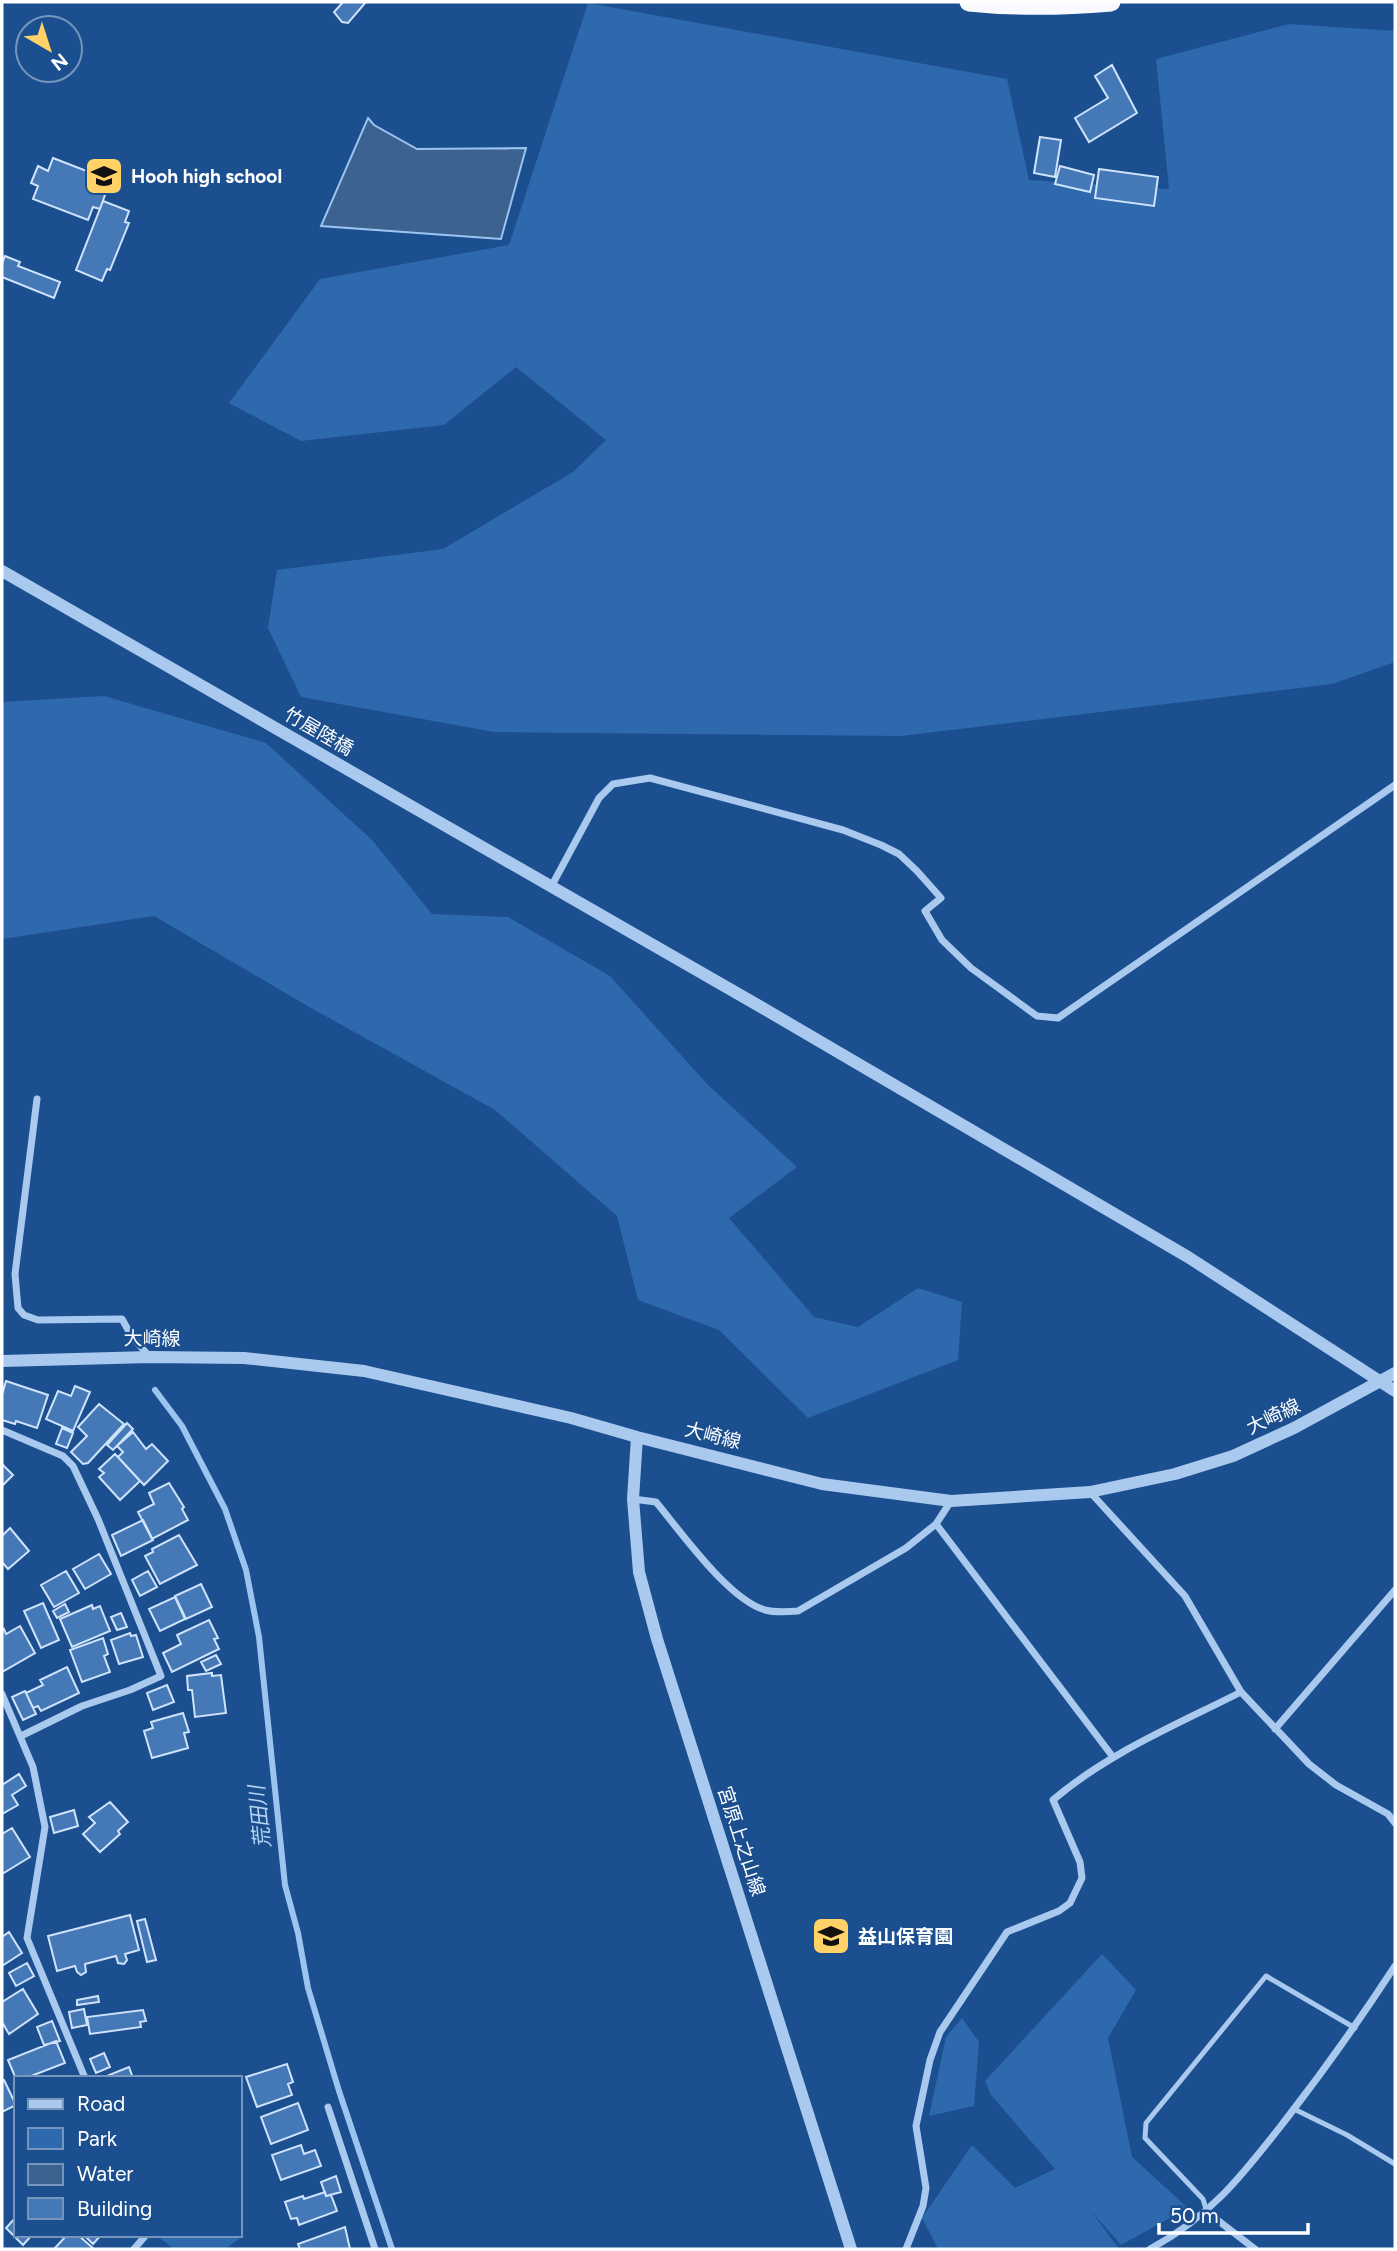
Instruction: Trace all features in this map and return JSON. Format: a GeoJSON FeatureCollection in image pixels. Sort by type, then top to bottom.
{"type":"FeatureCollection","features":[{"type":"Feature","properties":{"kind":"highway"},"geometry":{"type":"LineString","coordinates":[[969,2],[999,5],[1111,2]]}},
{"type":"Feature","properties":{"kind":"street","name":"竹屋陸橋"},"geometry":{"type":"LineString","coordinates":[[2,570],[761,1007],[1188,1258],[1395,1391]]}},
{"type":"Feature","properties":{"kind":"street"},"geometry":{"type":"LineString","coordinates":[[551,887],[600,798],[612,784],[650,778],[843,830],[899,855],[941,898],[925,911],[942,940],[971,968],[1037,1016],[1058,1018],[1395,785]]}},
{"type":"Feature","properties":{"kind":"street"},"geometry":{"type":"LineString","coordinates":[[37,1099],[15,1274],[18,1308],[24,1315],[38,1321],[122,1319],[132,1337],[150,1356]]}},
{"type":"Feature","properties":{"kind":"street","name":"大崎線"},"geometry":{"type":"LineString","coordinates":[[2,1361],[150,1356],[244,1358],[364,1371],[571,1418],[822,1483],[951,1501],[1090,1492],[1175,1474],[1233,1455],[1294,1428],[1395,1373]]}},
{"type":"Feature","properties":{"kind":"street"},"geometry":{"type":"LineString","coordinates":[[2,1430],[63,1456],[73,1466],[98,1519],[161,1676],[82,1706],[21,1736]]}},
{"type":"Feature","properties":{"kind":"street","name":"宮原上之山線"},"geometry":{"type":"LineString","coordinates":[[637,1437],[633,1499],[639,1572],[657,1639],[851,2249]]}},
{"type":"Feature","properties":{"kind":"street"},"geometry":{"type":"LineString","coordinates":[[1090,1492],[1185,1597],[1241,1692],[1275,1729],[1309,1764],[1336,1785],[1388,1814],[1395,1823]]}},
{"type":"Feature","properties":{"kind":"street"},"geometry":{"type":"LineString","coordinates":[[633,1499],[656,1502],[713,1571],[737,1594],[763,1610],[782,1613],[798,1611],[906,1548],[936,1524],[951,1501]]}},
{"type":"Feature","properties":{"kind":"street"},"geometry":{"type":"LineString","coordinates":[[936,1524],[1113,1757]]}},
{"type":"Feature","properties":{"kind":"street"},"geometry":{"type":"LineString","coordinates":[[1275,1729],[1395,1590]]}},
{"type":"Feature","properties":{"kind":"street"},"geometry":{"type":"LineString","coordinates":[[906,2249],[923,2206],[926,2188],[916,2126],[930,2060],[940,2032],[1007,1932],[1059,1911],[1070,1903],[1082,1878],[1080,1862],[1053,1800],[1075,1781],[1113,1757],[1241,1692]]}},
{"type":"Feature","properties":{"kind":"street"},"geometry":{"type":"LineString","coordinates":[[2,1694],[33,1767],[45,1827],[27,1938],[85,2076]]}},
{"type":"Feature","properties":{"kind":"street"},"geometry":{"type":"LineString","coordinates":[[1150,2249],[1171,2238],[1207,2212],[1241,2176],[1355,2028],[1395,1966]]}},
{"type":"Feature","properties":{"kind":"street"},"geometry":{"type":"LineString","coordinates":[[328,2107],[375,2249]]}},
{"type":"Feature","properties":{"kind":"street"},"geometry":{"type":"LineString","coordinates":[[1207,2212],[1255,2249]]}},
{"type":"Feature","properties":{"kind":"lane"},"geometry":{"type":"LineString","coordinates":[[1207,2212],[1203,2199],[1145,2138],[1146,2123],[1266,1976],[1355,2028]]}},
{"type":"Feature","properties":{"kind":"lane"},"geometry":{"type":"LineString","coordinates":[[1294,2109],[1347,2135],[1395,2164]]}},
{"type":"Feature","properties":{"kind":"green space"},"geometry":{"type":"Polygon","coordinates":[[[588,3],[1007,79],[1029,180],[1169,189],[1156,59],[1289,24],[1395,31],[1395,662],[1332,684],[901,736],[494,732],[301,697],[268,628],[277,570],[443,549],[573,472],[606,440],[516,367],[444,425],[301,441],[229,403],[320,279],[509,245],[588,3]]]}},
{"type":"Feature","properties":{"kind":"green space"},"geometry":{"type":"Polygon","coordinates":[[[104,696],[266,743],[372,840],[432,914],[508,917],[610,976],[707,1084],[797,1167],[729,1218],[814,1317],[858,1327],[918,1288],[962,1302],[958,1360],[808,1418],[719,1330],[638,1300],[617,1216],[495,1110],[311,1008],[154,916],[2,939],[2,702],[104,696]]]}},
{"type":"Feature","properties":{"kind":"green space"},"geometry":{"type":"Polygon","coordinates":[[[1102,1954],[1136,1990],[1108,2038],[1132,2157],[1188,2208],[1121,2245],[1091,2211],[1119,2249],[938,2249],[922,2218],[972,2145],[1015,2188],[1055,2169],[991,2095],[985,2081],[1102,1954]]]}},
{"type":"Feature","properties":{"kind":"green space"},"geometry":{"type":"Polygon","coordinates":[[[962,2018],[979,2042],[974,2106],[929,2116],[946,2037],[962,2018]]]}},
{"type":"Feature","properties":{"kind":"green space"},"geometry":{"type":"Polygon","coordinates":[[[158,2237],[242,2237],[225,2249],[174,2249],[158,2237]]]}},
{"type":"Feature","properties":{"kind":"water"},"geometry":{"type":"Polygon","coordinates":[[[368,118],[374,125],[417,149],[526,148],[501,239],[321,226],[368,118]]]}},
{"type":"Feature","properties":{"kind":"building"},"geometry":{"type":"Polygon","coordinates":[[[343,2],[366,2],[348,23],[342,22],[334,12],[343,2]]]}},
{"type":"Feature","properties":{"kind":"building"},"geometry":{"type":"Polygon","coordinates":[[[1112,65],[1137,113],[1089,142],[1075,118],[1108,98],[1095,76],[1112,65]]]}},
{"type":"Feature","properties":{"kind":"building"},"geometry":{"type":"Polygon","coordinates":[[[1040,137],[1061,140],[1055,177],[1034,173],[1040,137]]]}},
{"type":"Feature","properties":{"kind":"building"},"geometry":{"type":"Polygon","coordinates":[[[53,158],[97,175],[92,186],[106,192],[100,209],[93,207],[88,220],[33,199],[38,186],[31,183],[38,166],[48,171],[53,158]]]}},
{"type":"Feature","properties":{"kind":"building"},"geometry":{"type":"Polygon","coordinates":[[[1060,166],[1094,175],[1090,192],[1055,184],[1060,166]]]}},
{"type":"Feature","properties":{"kind":"building"},"geometry":{"type":"Polygon","coordinates":[[[1099,169],[1158,177],[1154,206],[1095,198],[1099,169]]]}},
{"type":"Feature","properties":{"kind":"building"},"geometry":{"type":"Polygon","coordinates":[[[103,201],[129,211],[125,222],[129,223],[110,270],[107,269],[102,281],[76,270],[103,201]]]}},
{"type":"Feature","properties":{"kind":"building"},"geometry":{"type":"Polygon","coordinates":[[[5,256],[20,262],[18,266],[60,282],[54,298],[2,277],[5,256]]]}},
{"type":"Feature","properties":{"kind":"building"},"geometry":{"type":"Polygon","coordinates":[[[6,1381],[48,1395],[37,1428],[16,1421],[15,1424],[2,1420],[2,1395],[6,1381]]]}},
{"type":"Feature","properties":{"kind":"building"},"geometry":{"type":"Polygon","coordinates":[[[75,1386],[90,1392],[73,1431],[46,1419],[58,1391],[71,1396],[75,1386]]]}},
{"type":"Feature","properties":{"kind":"building"},"geometry":{"type":"Polygon","coordinates":[[[99,1404],[124,1424],[88,1463],[83,1464],[71,1452],[87,1436],[78,1427],[99,1404]]]}},
{"type":"Feature","properties":{"kind":"building"},"geometry":{"type":"Polygon","coordinates":[[[127,1423],[133,1429],[113,1450],[107,1445],[127,1423]]]}},
{"type":"Feature","properties":{"kind":"building"},"geometry":{"type":"Polygon","coordinates":[[[62,1428],[73,1433],[67,1448],[56,1444],[62,1428]]]}},
{"type":"Feature","properties":{"kind":"building"},"geometry":{"type":"Polygon","coordinates":[[[133,1432],[146,1449],[152,1444],[168,1461],[144,1485],[118,1457],[123,1452],[117,1446],[133,1432]]]}},
{"type":"Feature","properties":{"kind":"building"},"geometry":{"type":"Polygon","coordinates":[[[115,1454],[140,1481],[120,1500],[99,1477],[104,1473],[99,1469],[115,1454]]]}},
{"type":"Feature","properties":{"kind":"building"},"geometry":{"type":"Polygon","coordinates":[[[2,1464],[13,1475],[2,1486],[2,1464]]]}},
{"type":"Feature","properties":{"kind":"building"},"geometry":{"type":"Polygon","coordinates":[[[169,1483],[184,1507],[182,1509],[188,1520],[152,1539],[138,1512],[154,1504],[149,1493],[169,1483]]]}},
{"type":"Feature","properties":{"kind":"building"},"geometry":{"type":"Polygon","coordinates":[[[143,1520],[153,1540],[121,1556],[112,1535],[143,1520]]]}},
{"type":"Feature","properties":{"kind":"building"},"geometry":{"type":"Polygon","coordinates":[[[10,1528],[29,1551],[8,1569],[2,1562],[2,1536],[10,1528]]]}},
{"type":"Feature","properties":{"kind":"building"},"geometry":{"type":"Polygon","coordinates":[[[179,1535],[197,1565],[160,1584],[145,1556],[153,1552],[152,1549],[179,1535]]]}},
{"type":"Feature","properties":{"kind":"building"},"geometry":{"type":"Polygon","coordinates":[[[99,1554],[111,1574],[85,1589],[73,1569],[99,1554]]]}},
{"type":"Feature","properties":{"kind":"building"},"geometry":{"type":"Polygon","coordinates":[[[66,1571],[79,1593],[54,1607],[41,1585],[66,1571]]]}},
{"type":"Feature","properties":{"kind":"building"},"geometry":{"type":"Polygon","coordinates":[[[148,1571],[157,1587],[140,1596],[132,1580],[148,1571]]]}},
{"type":"Feature","properties":{"kind":"building"},"geometry":{"type":"Polygon","coordinates":[[[201,1584],[212,1607],[186,1619],[175,1596],[201,1584]]]}},
{"type":"Feature","properties":{"kind":"building"},"geometry":{"type":"Polygon","coordinates":[[[175,1597],[185,1619],[160,1631],[149,1609],[175,1597]]]}},
{"type":"Feature","properties":{"kind":"building"},"geometry":{"type":"Polygon","coordinates":[[[43,1603],[59,1640],[41,1648],[24,1611],[43,1603]]]}},
{"type":"Feature","properties":{"kind":"building"},"geometry":{"type":"Polygon","coordinates":[[[65,1604],[69,1612],[57,1618],[53,1611],[65,1604]]]}},
{"type":"Feature","properties":{"kind":"building"},"geometry":{"type":"Polygon","coordinates":[[[92,1605],[93,1609],[100,1606],[110,1631],[72,1647],[60,1619],[92,1605]]]}},
{"type":"Feature","properties":{"kind":"building"},"geometry":{"type":"Polygon","coordinates":[[[121,1613],[127,1627],[117,1630],[111,1617],[121,1613]]]}},
{"type":"Feature","properties":{"kind":"building"},"geometry":{"type":"Polygon","coordinates":[[[209,1620],[218,1638],[214,1639],[219,1649],[172,1672],[163,1653],[181,1644],[177,1635],[209,1620]]]}},
{"type":"Feature","properties":{"kind":"building"},"geometry":{"type":"Polygon","coordinates":[[[20,1626],[35,1653],[2,1672],[2,1631],[4,1629],[6,1634],[20,1626]]]}},
{"type":"Feature","properties":{"kind":"building"},"geometry":{"type":"Polygon","coordinates":[[[130,1633],[131,1636],[136,1635],[143,1657],[119,1664],[111,1640],[130,1633]]]}},
{"type":"Feature","properties":{"kind":"building"},"geometry":{"type":"Polygon","coordinates":[[[103,1638],[108,1654],[104,1656],[110,1672],[82,1682],[70,1650],[103,1638]]]}},
{"type":"Feature","properties":{"kind":"building"},"geometry":{"type":"Polygon","coordinates":[[[216,1655],[221,1664],[206,1671],[201,1662],[216,1655]]]}},
{"type":"Feature","properties":{"kind":"building"},"geometry":{"type":"Polygon","coordinates":[[[67,1667],[79,1693],[41,1711],[38,1706],[33,1708],[26,1693],[43,1685],[40,1680],[67,1667]]]}},
{"type":"Feature","properties":{"kind":"building"},"geometry":{"type":"Polygon","coordinates":[[[212,1673],[212,1676],[221,1675],[226,1713],[195,1717],[192,1690],[188,1690],[187,1676],[212,1673]]]}},
{"type":"Feature","properties":{"kind":"building"},"geometry":{"type":"Polygon","coordinates":[[[167,1685],[174,1702],[153,1710],[147,1693],[167,1685]]]}},
{"type":"Feature","properties":{"kind":"building"},"geometry":{"type":"Polygon","coordinates":[[[25,1691],[36,1714],[23,1720],[12,1697],[25,1691]]]}},
{"type":"Feature","properties":{"kind":"building"},"geometry":{"type":"Polygon","coordinates":[[[183,1713],[189,1732],[184,1733],[188,1748],[152,1758],[144,1731],[153,1728],[151,1722],[183,1713]]]}},
{"type":"Feature","properties":{"kind":"building"},"geometry":{"type":"Polygon","coordinates":[[[19,1774],[26,1786],[12,1795],[18,1805],[2,1814],[2,1785],[19,1774]]]}},
{"type":"Feature","properties":{"kind":"building"},"geometry":{"type":"Polygon","coordinates":[[[110,1802],[128,1822],[118,1831],[120,1834],[100,1852],[83,1834],[95,1823],[89,1817],[110,1802]]]}},
{"type":"Feature","properties":{"kind":"building"},"geometry":{"type":"Polygon","coordinates":[[[74,1810],[78,1826],[54,1833],[50,1817],[74,1810]]]}},
{"type":"Feature","properties":{"kind":"building"},"geometry":{"type":"Polygon","coordinates":[[[12,1828],[30,1857],[2,1874],[2,1834],[12,1828]]]}},
{"type":"Feature","properties":{"kind":"building"},"geometry":{"type":"Polygon","coordinates":[[[130,1915],[139,1950],[125,1954],[127,1960],[124,1964],[118,1963],[116,1956],[85,1964],[86,1972],[81,1975],[75,1966],[57,1971],[48,1936],[130,1915]]]}},
{"type":"Feature","properties":{"kind":"building"},"geometry":{"type":"Polygon","coordinates":[[[145,1919],[156,1960],[147,1962],[137,1921],[145,1919]]]}},
{"type":"Feature","properties":{"kind":"building"},"geometry":{"type":"Polygon","coordinates":[[[9,1932],[22,1953],[2,1966],[2,1937],[9,1932]]]}},
{"type":"Feature","properties":{"kind":"building"},"geometry":{"type":"Polygon","coordinates":[[[27,1963],[34,1976],[16,1986],[9,1973],[27,1963]]]}},
{"type":"Feature","properties":{"kind":"building"},"geometry":{"type":"Polygon","coordinates":[[[23,1989],[38,2014],[9,2034],[2,2022],[2,2002],[23,1989]]]}},
{"type":"Feature","properties":{"kind":"building"},"geometry":{"type":"Polygon","coordinates":[[[98,1996],[99,2002],[77,2005],[77,2000],[98,1996]]]}},
{"type":"Feature","properties":{"kind":"building"},"geometry":{"type":"Polygon","coordinates":[[[84,2009],[87,2025],[72,2028],[69,2012],[84,2009]]]}},
{"type":"Feature","properties":{"kind":"building"},"geometry":{"type":"Polygon","coordinates":[[[143,2010],[146,2021],[140,2022],[141,2027],[90,2034],[87,2017],[143,2010]]]}},
{"type":"Feature","properties":{"kind":"building"},"geometry":{"type":"Polygon","coordinates":[[[52,2021],[60,2041],[44,2045],[37,2027],[52,2021]]]}},
{"type":"Feature","properties":{"kind":"building"},"geometry":{"type":"Polygon","coordinates":[[[56,2041],[65,2063],[31,2076],[15,2076],[8,2060],[56,2041]]]}},
{"type":"Feature","properties":{"kind":"building"},"geometry":{"type":"Polygon","coordinates":[[[104,2053],[110,2067],[96,2073],[90,2059],[104,2053]]]}},
{"type":"Feature","properties":{"kind":"building"},"geometry":{"type":"Polygon","coordinates":[[[287,2064],[293,2082],[288,2084],[292,2095],[257,2107],[246,2077],[287,2064]]]}},
{"type":"Feature","properties":{"kind":"building"},"geometry":{"type":"Polygon","coordinates":[[[129,2067],[132,2076],[106,2076],[129,2067]]]}},
{"type":"Feature","properties":{"kind":"building"},"geometry":{"type":"Polygon","coordinates":[[[4,2080],[14,2106],[2,2112],[4,2080]]]}},
{"type":"Feature","properties":{"kind":"building"},"geometry":{"type":"Polygon","coordinates":[[[298,2103],[308,2130],[271,2144],[261,2117],[298,2103]]]}},
{"type":"Feature","properties":{"kind":"building"},"geometry":{"type":"Polygon","coordinates":[[[301,2145],[304,2154],[315,2150],[321,2166],[281,2180],[272,2155],[301,2145]]]}},
{"type":"Feature","properties":{"kind":"building"},"geometry":{"type":"Polygon","coordinates":[[[336,2176],[341,2192],[326,2196],[321,2182],[336,2176]]]}},
{"type":"Feature","properties":{"kind":"building"},"geometry":{"type":"Polygon","coordinates":[[[325,2192],[326,2196],[331,2195],[337,2211],[299,2225],[297,2218],[291,2219],[285,2202],[325,2192]]]}},
{"type":"Feature","properties":{"kind":"building"},"geometry":{"type":"Polygon","coordinates":[[[14,2219],[14,2236],[6,2228],[14,2219]]]}},
{"type":"Feature","properties":{"kind":"building"},"geometry":{"type":"Polygon","coordinates":[[[345,2227],[350,2249],[300,2249],[298,2244],[345,2227]]]}},
{"type":"Feature","properties":{"kind":"building"},"geometry":{"type":"Polygon","coordinates":[[[15,2237],[30,2237],[23,2245],[15,2237]]]}},
{"type":"Feature","properties":{"kind":"building"},"geometry":{"type":"Polygon","coordinates":[[[65,2237],[80,2237],[94,2249],[54,2249],[65,2237]]]}},
{"type":"Feature","properties":{"kind":"building"},"geometry":{"type":"Polygon","coordinates":[[[86,2237],[99,2237],[93,2244],[86,2237]]]}},
{"type":"Feature","properties":{"kind":"waterway","name":"荒田川"},"geometry":{"type":"LineString","coordinates":[[155,1390],[182,1426],[225,1509],[246,1570],[259,1637],[285,1885],[298,1933],[308,1988],[392,2249]]}},
{"type":"Feature","properties":{"kind":"place","name":"Hooh high school"},"geometry":{"type":"Point","coordinates":[104,176]}},
{"type":"Feature","properties":{"kind":"place","name":"益山保育園"},"geometry":{"type":"Point","coordinates":[831,1936]}}]}
